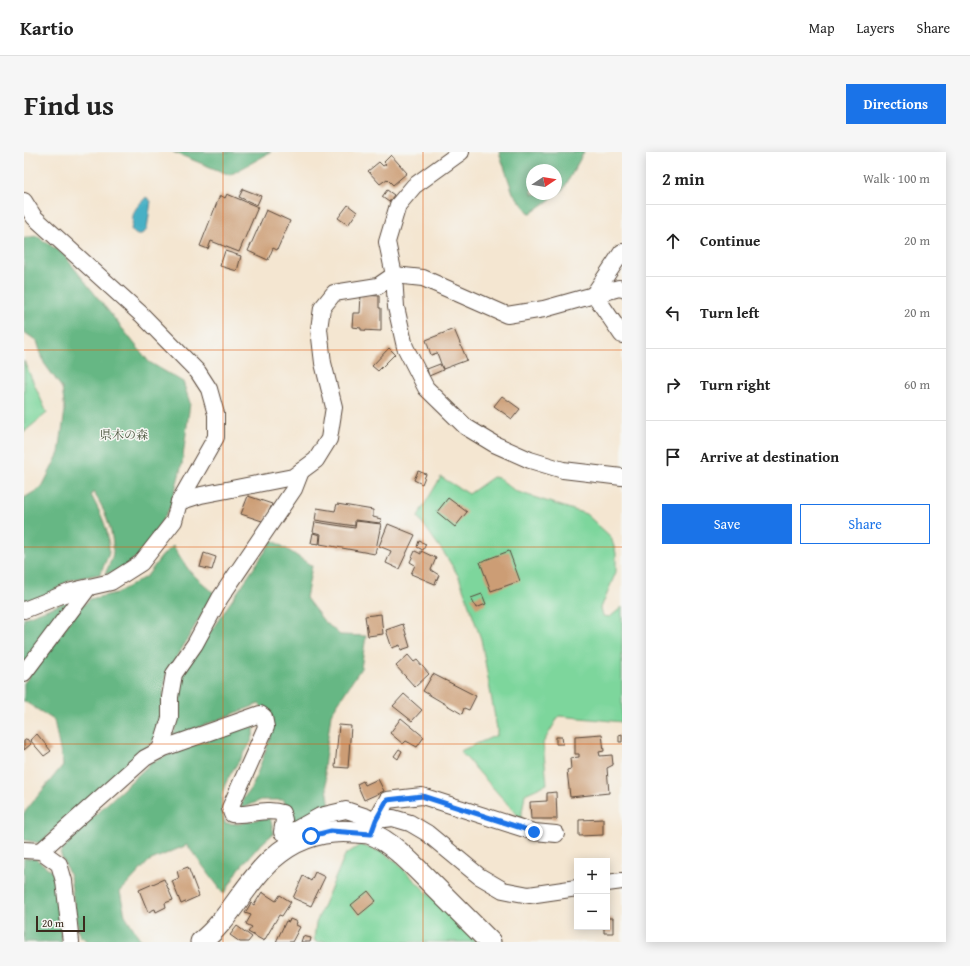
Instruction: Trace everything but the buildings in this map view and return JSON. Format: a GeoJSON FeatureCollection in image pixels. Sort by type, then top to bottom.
{"type":"FeatureCollection","features":[{"type":"Feature","properties":{"kind":"street"},"geometry":{"type":"LineString","coordinates":[[461,152],[414,186],[398,205],[387,242],[394,275],[396,307],[405,347],[426,388],[466,427],[494,444],[530,460],[563,470],[622,477]]}},
{"type":"Feature","properties":{"kind":"street"},"geometry":{"type":"LineString","coordinates":[[24,201],[34,217],[141,314],[198,372],[209,389],[216,414],[216,437],[179,502],[174,521],[141,563],[111,582],[72,591],[24,610]]}},
{"type":"Feature","properties":{"kind":"street"},"geometry":{"type":"LineString","coordinates":[[594,294],[622,252]]}},
{"type":"Feature","properties":{"kind":"street"},"geometry":{"type":"LineString","coordinates":[[179,502],[201,495],[293,477],[316,460],[329,439],[334,407],[323,363],[319,329],[322,308],[334,293],[378,286],[394,275],[422,278],[507,315],[544,309],[594,294],[618,288],[622,289]]}},
{"type":"Feature","properties":{"kind":"street"},"geometry":{"type":"LineString","coordinates":[[594,294],[622,335]]}},
{"type":"Feature","properties":{"kind":"street"},"geometry":{"type":"LineString","coordinates":[[160,750],[170,718],[170,697],[174,674],[196,644],[220,598],[294,489],[301,471]]}},
{"type":"Feature","properties":{"kind":"street"},"geometry":{"type":"LineString","coordinates":[[24,673],[88,588]]}},
{"type":"Feature","properties":{"kind":"street"},"geometry":{"type":"LineString","coordinates":[[42,850],[145,758],[160,750],[260,714],[264,717],[266,727],[230,808],[232,814],[238,815],[275,810],[282,813],[284,820],[282,832],[286,833],[295,830],[320,816],[346,810],[367,817],[389,844],[405,857],[490,942]]}},
{"type":"Feature","properties":{"kind":"street"},"geometry":{"type":"LineString","coordinates":[[374,827],[387,800],[422,796],[534,832],[556,834]]}},
{"type":"Feature","properties":{"kind":"street"},"geometry":{"type":"LineString","coordinates":[[201,942],[219,926],[253,880],[272,859],[291,844],[311,836],[331,831],[374,827],[392,818],[410,823],[427,833],[478,876],[503,890],[529,895],[574,888]]}},
{"type":"Feature","properties":{"kind":"street"},"geometry":{"type":"LineString","coordinates":[[24,850],[42,850],[59,864],[64,881],[71,942]]}},
{"type":"Feature","properties":{"kind":"street"},"geometry":{"type":"LineString","coordinates":[[610,883],[622,881]]}},
{"type":"Feature","properties":{"kind":"green space"},"geometry":{"type":"Polygon","coordinates":[[[173,152],[271,152],[230,175],[173,152]]]}},
{"type":"Feature","properties":{"kind":"green space"},"geometry":{"type":"Polygon","coordinates":[[[499,152],[584,152],[562,191],[562,164],[526,164],[526,200],[549,200],[530,214],[513,193],[499,152]]]}},
{"type":"Feature","properties":{"kind":"green space","name":"県木の森"},"geometry":{"type":"Polygon","coordinates":[[[37,236],[63,254],[149,362],[183,382],[190,403],[182,464],[171,506],[149,542],[139,555],[119,571],[105,574],[113,554],[112,536],[101,505],[93,492],[91,495],[104,522],[109,544],[107,560],[100,574],[70,580],[47,595],[24,604],[24,498],[42,487],[59,453],[65,410],[62,388],[44,363],[37,341],[24,332],[24,238],[37,236]]]}},
{"type":"Feature","properties":{"kind":"green space"},"geometry":{"type":"Polygon","coordinates":[[[24,361],[47,413],[24,432],[24,361]]]}},
{"type":"Feature","properties":{"kind":"green space"},"geometry":{"type":"Polygon","coordinates":[[[441,477],[469,494],[493,477],[499,478],[515,491],[586,514],[611,537],[616,553],[616,572],[601,608],[603,616],[610,617],[622,607],[622,722],[559,716],[543,743],[547,784],[525,794],[521,819],[460,751],[497,735],[497,729],[481,639],[459,577],[418,517],[441,477]]]}},
{"type":"Feature","properties":{"kind":"green space"},"geometry":{"type":"Polygon","coordinates":[[[273,540],[312,566],[306,598],[323,620],[340,635],[366,636],[361,668],[331,714],[324,767],[330,808],[292,826],[284,800],[261,800],[241,809],[243,799],[253,785],[270,738],[271,716],[259,704],[173,737],[180,709],[180,685],[185,669],[273,540]]]}},
{"type":"Feature","properties":{"kind":"green space"},"geometry":{"type":"Polygon","coordinates":[[[173,546],[190,572],[214,593],[166,676],[157,738],[40,843],[24,840],[24,813],[63,765],[54,720],[24,701],[24,683],[79,609],[90,599],[117,593],[147,576],[162,556],[173,546]]]}},
{"type":"Feature","properties":{"kind":"green space"},"geometry":{"type":"Polygon","coordinates":[[[75,599],[24,666],[24,618],[75,599]]]}},
{"type":"Feature","properties":{"kind":"green space"},"geometry":{"type":"Polygon","coordinates":[[[244,727],[255,727],[251,742],[233,770],[224,789],[221,799],[225,823],[238,824],[270,818],[274,833],[258,847],[239,869],[224,894],[187,845],[149,861],[120,892],[125,915],[142,942],[90,942],[80,936],[70,876],[60,853],[80,829],[152,762],[179,750],[244,727]]]}},
{"type":"Feature","properties":{"kind":"green space"},"geometry":{"type":"Polygon","coordinates":[[[360,845],[382,852],[395,861],[477,942],[316,942],[314,939],[316,923],[345,855],[360,845]]]}},
{"type":"Feature","properties":{"kind":"green space"},"geometry":{"type":"Polygon","coordinates":[[[24,858],[36,859],[53,872],[62,942],[24,942],[24,858]]]}},
{"type":"Feature","properties":{"kind":"water"},"geometry":{"type":"Polygon","coordinates":[[[146,197],[151,201],[147,229],[144,233],[137,235],[131,229],[134,213],[146,197]]]}},
{"type":"Feature","properties":{"kind":"route"},"geometry":{"type":"LineString","coordinates":[[311,836],[331,831],[371,834],[376,820],[387,800],[422,796],[534,832]]}}]}
